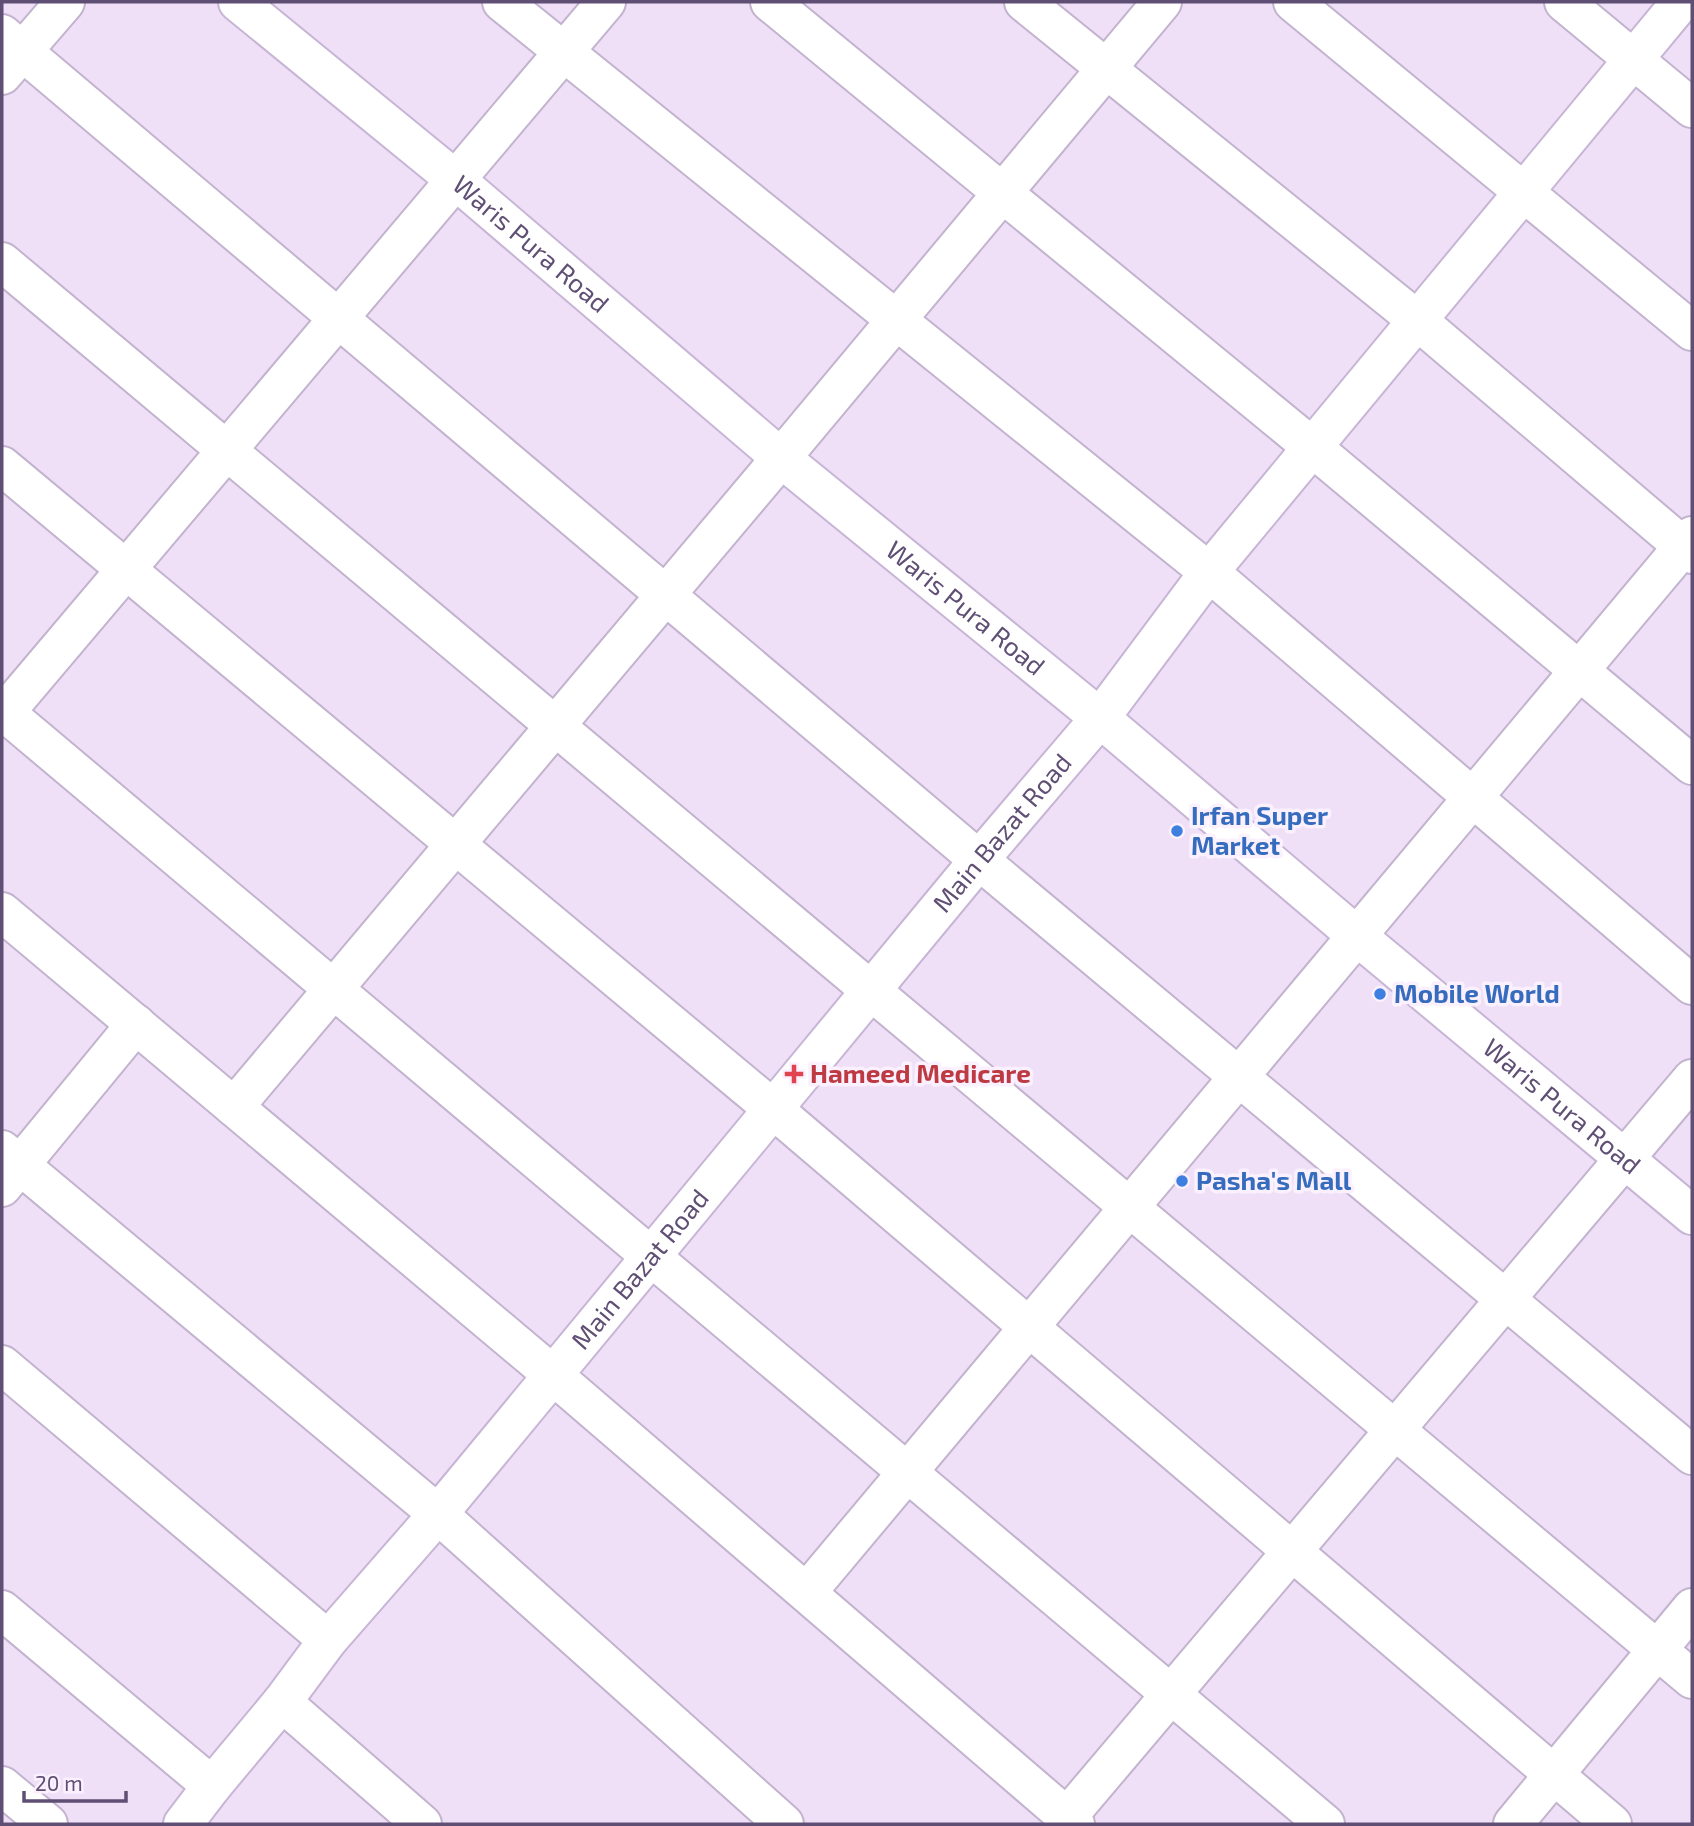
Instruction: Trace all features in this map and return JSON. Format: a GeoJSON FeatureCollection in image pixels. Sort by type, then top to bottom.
{"type":"FeatureCollection","features":[{"type":"Feature","properties":{"kind":"street"},"geometry":{"type":"LineString","coordinates":[[65,2],[9,54],[339,318],[979,860],[1692,1455]]}},
{"type":"Feature","properties":{"kind":"street","name":"Waris Pura Road"},"geometry":{"type":"LineString","coordinates":[[238,2],[457,181],[781,458],[1100,718],[1692,1215]]}},
{"type":"Feature","properties":{"kind":"street"},"geometry":{"type":"LineString","coordinates":[[502,2],[1209,572],[1692,985]]}},
{"type":"Feature","properties":{"kind":"street"},"geometry":{"type":"LineString","coordinates":[[606,2],[457,181],[3,713],[1325,1824]]}},
{"type":"Feature","properties":{"kind":"street"},"geometry":{"type":"LineString","coordinates":[[770,2],[1312,447],[1692,765]]}},
{"type":"Feature","properties":{"kind":"street"},"geometry":{"type":"LineString","coordinates":[[807,1592],[1579,671],[1689,546],[1417,320],[1024,2]]}},
{"type":"Feature","properties":{"kind":"street"},"geometry":{"type":"LineString","coordinates":[[234,1107],[1162,2]]}},
{"type":"Feature","properties":{"kind":"street"},"geometry":{"type":"LineString","coordinates":[[1293,2],[1692,331]]}},
{"type":"Feature","properties":{"kind":"street"},"geometry":{"type":"LineString","coordinates":[[1564,2],[1692,108]]}},
{"type":"Feature","properties":{"kind":"street","name":"Main Bazat Road"},"geometry":{"type":"LineString","coordinates":[[183,1824],[282,1702],[328,1640],[438,1514],[979,860],[1100,718],[1209,572],[1681,2]]}},
{"type":"Feature","properties":{"kind":"street"},"geometry":{"type":"LineString","coordinates":[[2,261],[1692,1679]]}},
{"type":"Feature","properties":{"kind":"street"},"geometry":{"type":"LineString","coordinates":[[2,466],[773,1109],[1612,1824]]}},
{"type":"Feature","properties":{"kind":"street"},"geometry":{"type":"LineString","coordinates":[[2,912],[553,1375],[1071,1821],[1171,1695],[1692,1079]]}},
{"type":"Feature","properties":{"kind":"street"},"geometry":{"type":"LineString","coordinates":[[136,1024],[8,1168],[438,1514],[784,1824]]}},
{"type":"Feature","properties":{"kind":"street"},"geometry":{"type":"LineString","coordinates":[[2,1365],[328,1640]]}},
{"type":"Feature","properties":{"kind":"street"},"geometry":{"type":"LineString","coordinates":[[1513,1824],[1692,1608]]}},
{"type":"Feature","properties":{"kind":"street"},"geometry":{"type":"LineString","coordinates":[[2,1610],[212,1786]]}},
{"type":"Feature","properties":{"kind":"street"},"geometry":{"type":"LineString","coordinates":[[282,1702],[422,1824]]}},
{"type":"Feature","properties":{"kind":"street"},"geometry":{"type":"LineString","coordinates":[[2,1786],[48,1824]]}},
{"type":"Feature","properties":{"kind":"shaded area"},"geometry":{"type":"Polygon","coordinates":[[[2,2],[1692,2],[1692,1824],[2,1824],[2,2]]]}},
{"type":"Feature","properties":{"kind":"place","name":"Irfan Super Market"},"geometry":{"type":"Point","coordinates":[1177,831]}},
{"type":"Feature","properties":{"kind":"place","name":"Mobile World"},"geometry":{"type":"Point","coordinates":[1380,994]}},
{"type":"Feature","properties":{"kind":"place","name":"Hameed Medicare"},"geometry":{"type":"Point","coordinates":[794,1074]}},
{"type":"Feature","properties":{"kind":"place","name":"Pasha's Mall"},"geometry":{"type":"Point","coordinates":[1182,1181]}}]}
